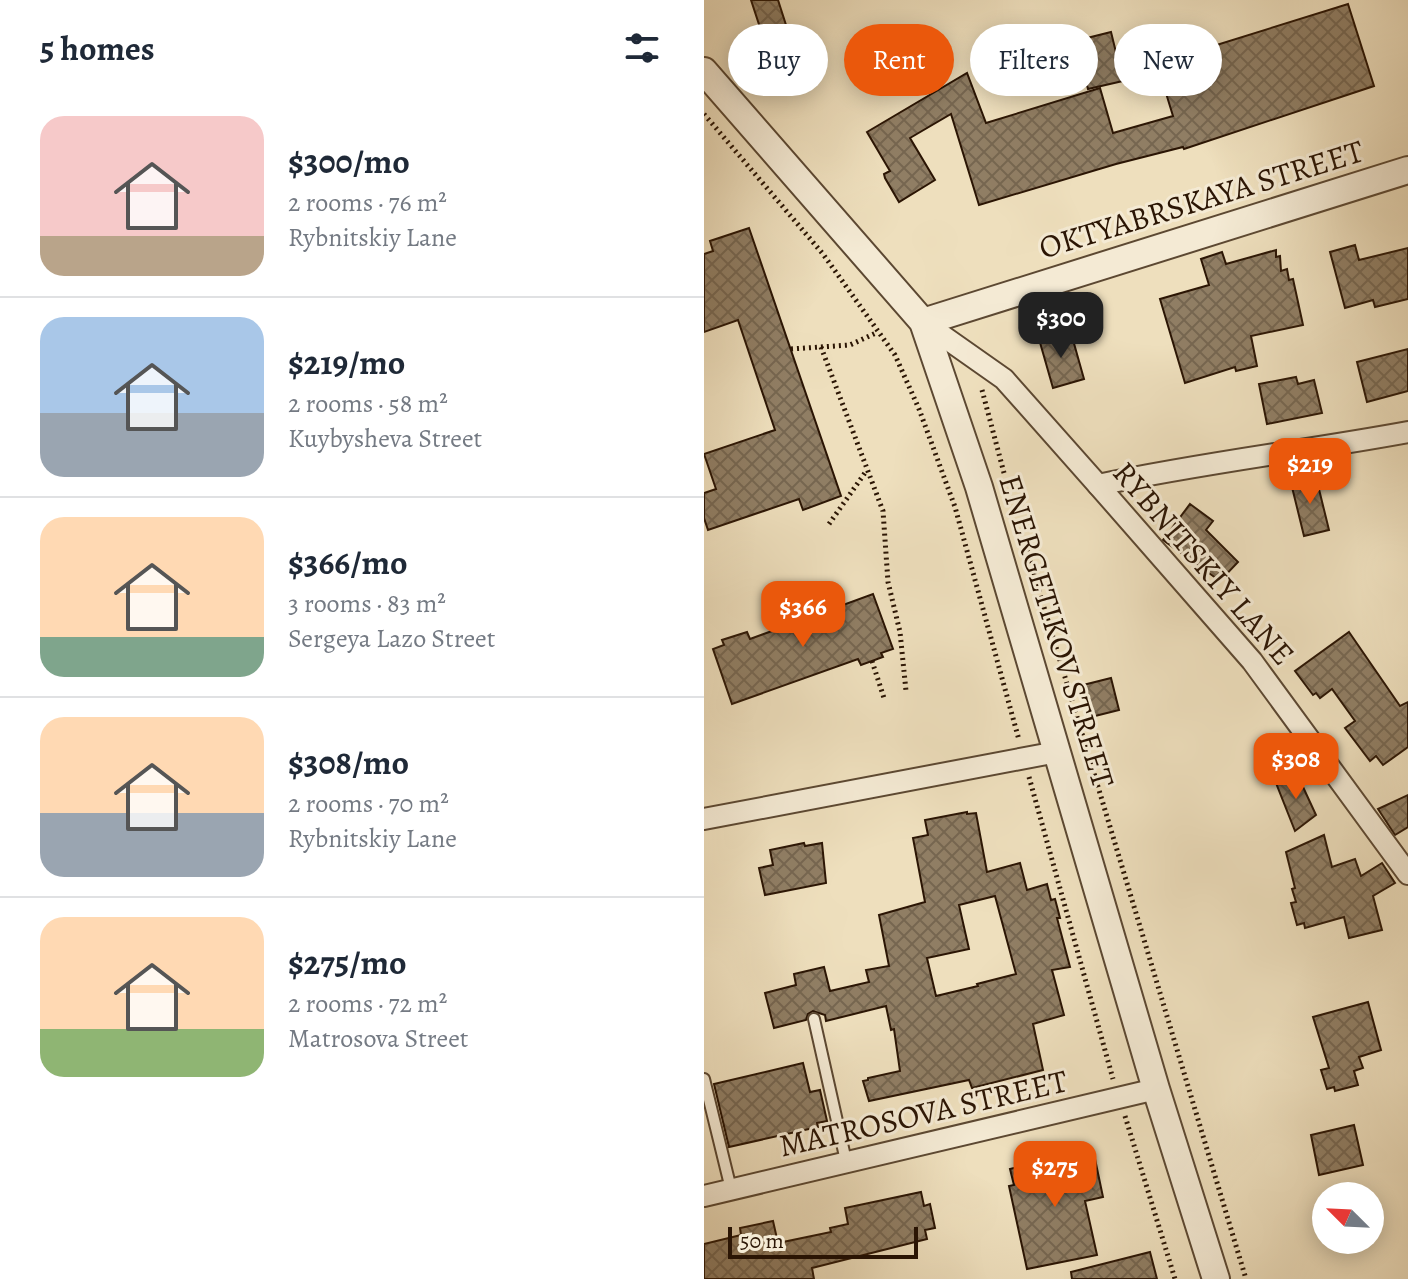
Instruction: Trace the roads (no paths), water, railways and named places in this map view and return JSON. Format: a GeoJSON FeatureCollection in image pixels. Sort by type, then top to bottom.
{"type":"FeatureCollection","features":[{"type":"Feature","properties":{"kind":"street","name":"ENERGETIKOV STREET"},"geometry":{"type":"LineString","coordinates":[[704,71],[923,322],[979,487],[1156,1089],[1216,1279]]}},
{"type":"Feature","properties":{"kind":"street","name":"OKTYABRSKAYA STREET"},"geometry":{"type":"LineString","coordinates":[[923,322],[1408,170]]}},
{"type":"Feature","properties":{"kind":"street","name":"RYBNITSKIY LANE"},"geometry":{"type":"LineString","coordinates":[[923,322],[1004,379],[1098,485],[1252,661],[1408,874]]}},
{"type":"Feature","properties":{"kind":"street"},"geometry":{"type":"LineString","coordinates":[[1098,485],[1165,471],[1301,452],[1408,432]]}},
{"type":"Feature","properties":{"kind":"street"},"geometry":{"type":"LineString","coordinates":[[704,819],[1057,752]]}},
{"type":"Feature","properties":{"kind":"street","name":"MATROSOVA STREET"},"geometry":{"type":"LineString","coordinates":[[704,1196],[1156,1089]]}},
{"type":"Feature","properties":{"kind":"lane"},"geometry":{"type":"LineString","coordinates":[[814,1019],[846,1161]]}},
{"type":"Feature","properties":{"kind":"lane"},"geometry":{"type":"LineString","coordinates":[[704,1079],[731,1189]]}}]}
